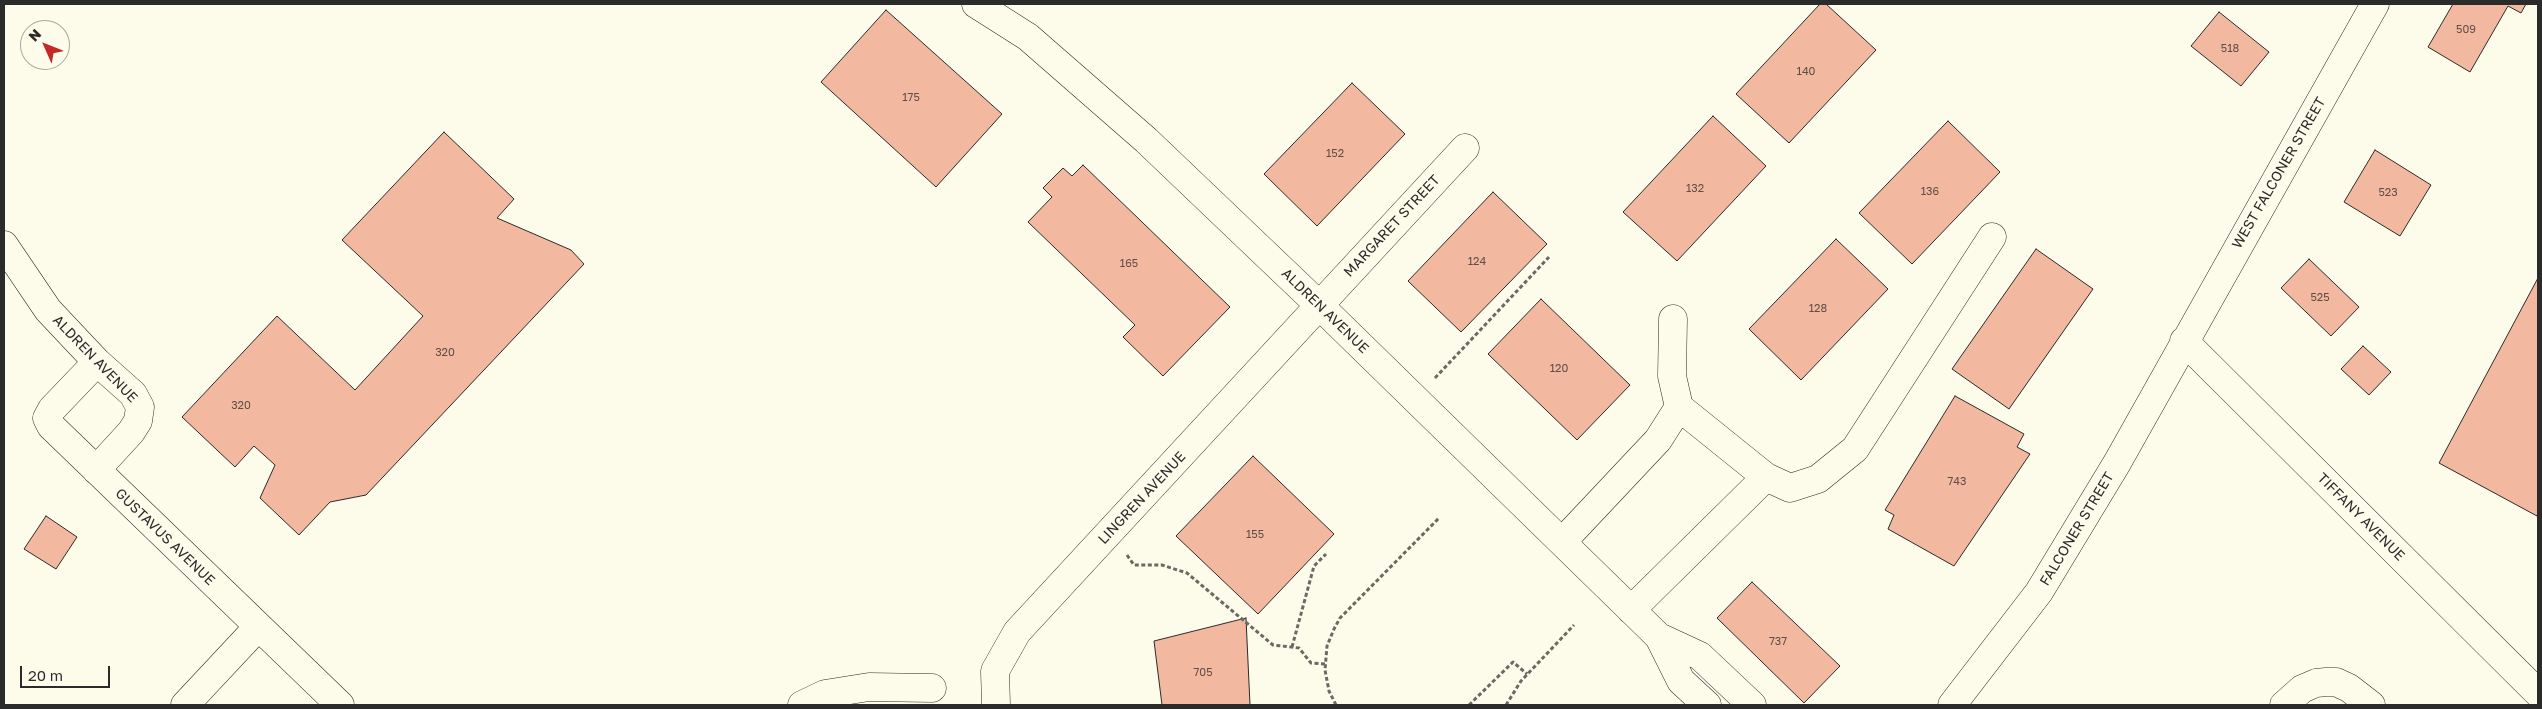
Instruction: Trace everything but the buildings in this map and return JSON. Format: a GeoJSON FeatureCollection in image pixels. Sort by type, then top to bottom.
{"type":"FeatureCollection","features":[{"type":"Feature","properties":{"kind":"street","name":"ALDREN AVENUE"},"geometry":{"type":"LineString","coordinates":[[976,4],[1028,37],[1146,140],[1319,305],[1659,637],[1681,680],[1707,705]]}},
{"type":"Feature","properties":{"kind":"street","name":"WEST FALCONER STREET"},"geometry":{"type":"LineString","coordinates":[[2184,341],[2375,4]]}},
{"type":"Feature","properties":{"kind":"street","name":"MARGARET STREET"},"geometry":{"type":"LineString","coordinates":[[1319,305],[1465,148]]}},
{"type":"Feature","properties":{"kind":"street"},"geometry":{"type":"LineString","coordinates":[[1673,319],[1672,376],[1679,407],[1766,477],[1790,488],[1818,479],[1855,449],[1992,237]]}},
{"type":"Feature","properties":{"kind":"street","name":"ALDREN AVENUE"},"geometry":{"type":"LineString","coordinates":[[4,245],[48,310],[97,362],[133,394],[140,407],[135,427],[96,470]]}},
{"type":"Feature","properties":{"kind":"street","name":"LINGREN AVENUE"},"geometry":{"type":"LineString","coordinates":[[996,705],[995,671],[1017,632],[1319,305]]}},
{"type":"Feature","properties":{"kind":"street","name":"TIFFANY AVENUE"},"geometry":{"type":"LineString","coordinates":[[2184,341],[2538,693]]}},
{"type":"Feature","properties":{"kind":"street","name":"FALCONER STREET"},"geometry":{"type":"LineString","coordinates":[[1952,705],[2040,592],[2117,463],[2184,341]]}},
{"type":"Feature","properties":{"kind":"street","name":"GUSTAVUS AVENUE"},"geometry":{"type":"LineString","coordinates":[[97,362],[52,409],[47,418],[51,426],[340,705]]}},
{"type":"Feature","properties":{"kind":"street"},"geometry":{"type":"LineString","coordinates":[[1562,542],[1658,440],[1679,407]]}},
{"type":"Feature","properties":{"kind":"street"},"geometry":{"type":"LineString","coordinates":[[1631,610],[1766,477]]}},
{"type":"Feature","properties":{"kind":"street"},"geometry":{"type":"LineString","coordinates":[[185,705],[258,627]]}},
{"type":"Feature","properties":{"kind":"street","name":"ALDREN AVENUE"},"geometry":{"type":"LineString","coordinates":[[1659,637],[1700,656],[1752,705]]}},
{"type":"Feature","properties":{"kind":"street"},"geometry":{"type":"LineString","coordinates":[[2284,705],[2302,689],[2316,683],[2336,682],[2349,688],[2371,705]]}},
{"type":"Feature","properties":{"kind":"street"},"geometry":{"type":"LineString","coordinates":[[802,705],[826,694],[869,687],[932,688]]}},
{"type":"Feature","properties":{"kind":"path"},"geometry":{"type":"LineString","coordinates":[[1433,380],[1550,258]]}},
{"type":"Feature","properties":{"kind":"path"},"geometry":{"type":"LineString","coordinates":[[1336,705],[1330,690],[1325,664],[1327,646],[1340,618],[1439,518]]}},
{"type":"Feature","properties":{"kind":"path"},"geometry":{"type":"LineString","coordinates":[[1128,548],[1127,556],[1134,565],[1162,564],[1187,572],[1273,645],[1299,648],[1311,663],[1325,664]]}},
{"type":"Feature","properties":{"kind":"path"},"geometry":{"type":"LineString","coordinates":[[1292,647],[1314,566],[1326,554]]}},
{"type":"Feature","properties":{"kind":"path"},"geometry":{"type":"LineString","coordinates":[[1506,705],[1526,674],[1574,625]]}},
{"type":"Feature","properties":{"kind":"path"},"geometry":{"type":"LineString","coordinates":[[1469,705],[1513,662],[1526,674]]}}]}
